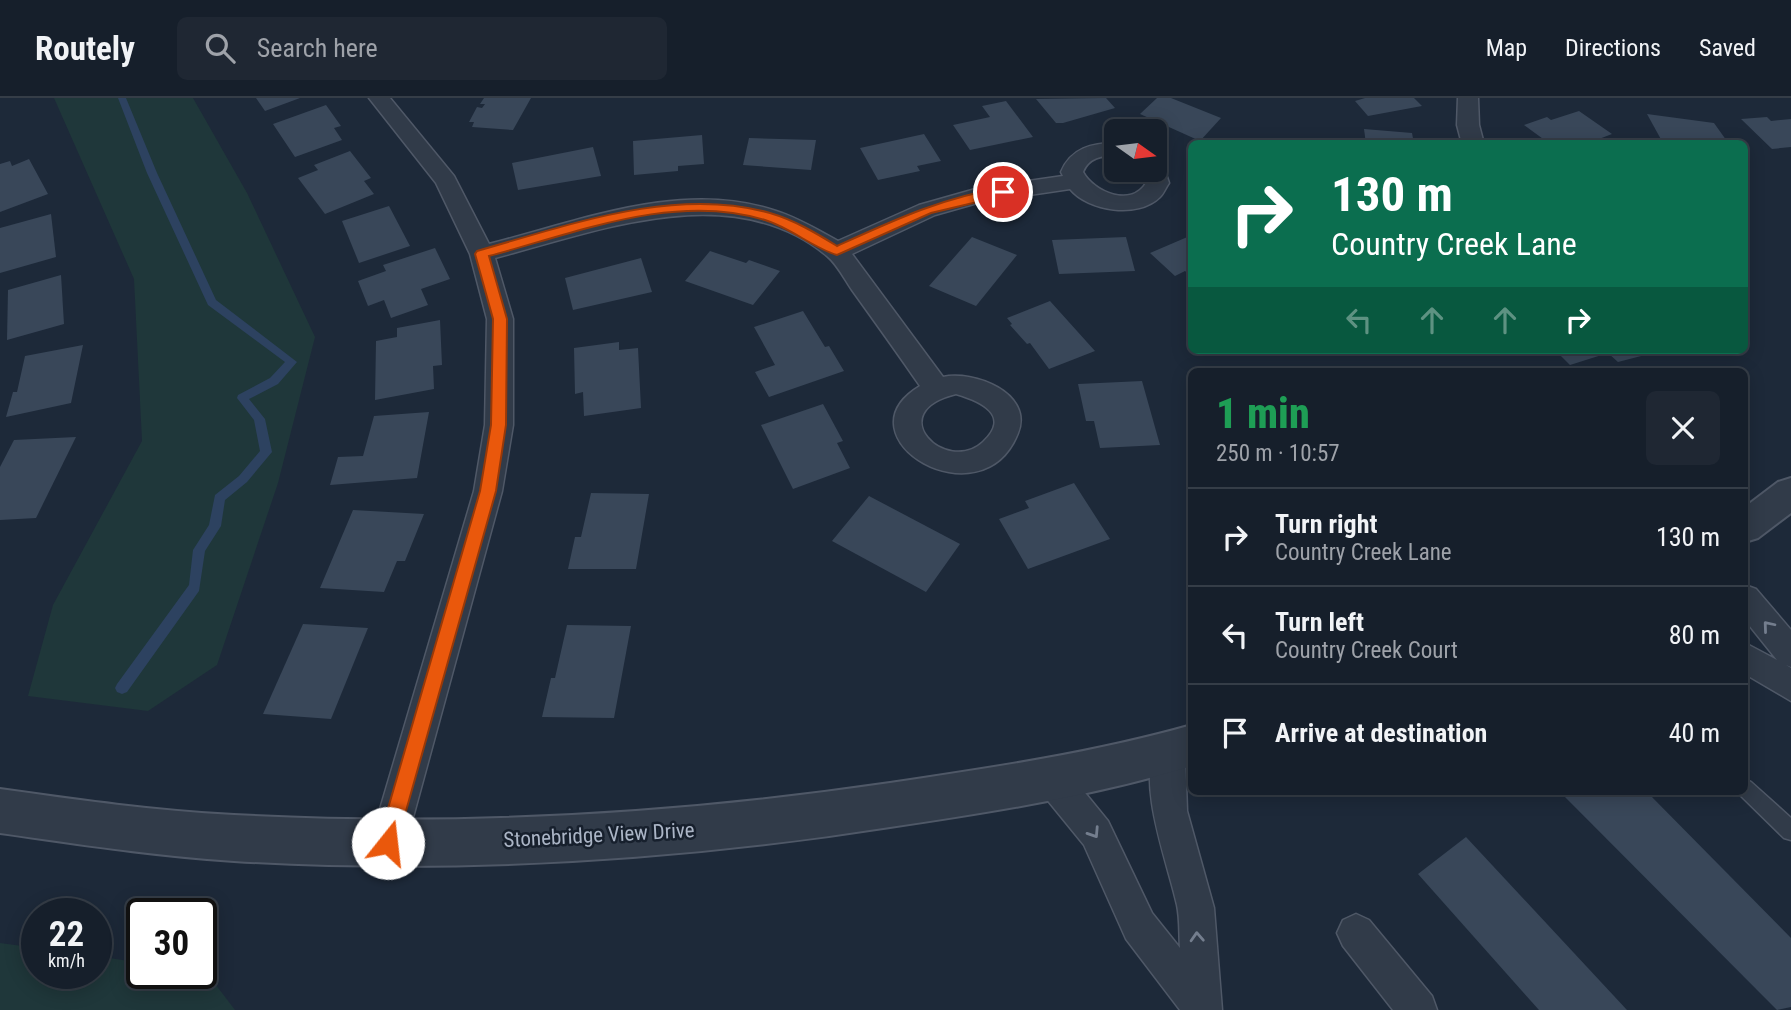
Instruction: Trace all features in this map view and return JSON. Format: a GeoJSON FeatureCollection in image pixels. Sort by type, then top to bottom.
{"type":"FeatureCollection","features":[{"type":"Feature","properties":{"kind":"street"},"geometry":{"type":"LineString","coordinates":[[380,98],[446,181],[482,254],[500,319],[499,425],[488,491],[388,843]]}},
{"type":"Feature","properties":{"kind":"street"},"geometry":{"type":"LineString","coordinates":[[1468,98],[1468,125],[1472,140]]}},
{"type":"Feature","properties":{"kind":"street"},"geometry":{"type":"LineString","coordinates":[[1104,150],[1092,152],[1074,164],[1074,181],[1091,196],[1104,201],[1132,201],[1153,191],[1157,182]]}},
{"type":"Feature","properties":{"kind":"street"},"geometry":{"type":"LineString","coordinates":[[837,251],[927,210],[979,195],[1074,181]]}},
{"type":"Feature","properties":{"kind":"street"},"geometry":{"type":"LineString","coordinates":[[482,254],[642,212],[684,207],[727,208],[768,216],[803,231],[837,251],[936,388]]}},
{"type":"Feature","properties":{"kind":"street"},"geometry":{"type":"LineString","coordinates":[[1748,525],[1791,493]]}},
{"type":"Feature","properties":{"kind":"street"},"geometry":{"type":"LineString","coordinates":[[1748,602],[1791,653]]}},
{"type":"Feature","properties":{"kind":"street"},"geometry":{"type":"LineString","coordinates":[[1748,659],[1791,687]]}},
{"type":"Feature","properties":{"kind":"street"},"geometry":{"type":"LineString","coordinates":[[1180,749],[1170,811],[1196,908],[1202,1008]]}},
{"type":"Feature","properties":{"kind":"street","name":"Stonebridge View Drive"},"geometry":{"type":"LineString","coordinates":[[0,811],[201,837],[388,843],[604,838],[816,819],[1052,779],[1180,749]]}},
{"type":"Feature","properties":{"kind":"street"},"geometry":{"type":"LineString","coordinates":[[1052,779],[1096,833],[1139,926],[1202,1008]]}},
{"type":"Feature","properties":{"kind":"street"},"geometry":{"type":"LineString","coordinates":[[1356,933],[1418,1010]]}},
{"type":"Feature","properties":{"kind":"lane"},"geometry":{"type":"LineString","coordinates":[[1748,791],[1791,831]]}},
{"type":"Feature","properties":{"kind":"green space"},"geometry":{"type":"Polygon","coordinates":[[[54,98],[193,98],[247,193],[315,337],[278,483],[217,665],[148,711],[28,696],[53,605],[142,441],[134,279],[54,98]]]}},
{"type":"Feature","properties":{"kind":"green space"},"geometry":{"type":"Polygon","coordinates":[[[0,943],[21,946],[21,989],[112,989],[112,958],[126,961],[126,989],[217,989],[217,986],[235,1010],[0,1010],[0,943]]]}},
{"type":"Feature","properties":{"kind":"building"},"geometry":{"type":"Polygon","coordinates":[[[256,98],[300,98],[265,111],[256,98]]]}},
{"type":"Feature","properties":{"kind":"building"},"geometry":{"type":"Polygon","coordinates":[[[484,98],[531,98],[513,130],[472,127],[474,122],[469,122],[477,107],[482,108],[485,104],[480,104],[484,98]]]}},
{"type":"Feature","properties":{"kind":"building"},"geometry":{"type":"Polygon","coordinates":[[[1106,98],[1115,108],[1063,123],[1056,123],[1036,99],[1106,98]]]}},
{"type":"Feature","properties":{"kind":"building"},"geometry":{"type":"Polygon","coordinates":[[[1157,98],[1171,98],[1221,118],[1201,140],[1167,126],[1167,119],[1151,119],[1140,114],[1157,98]]]}},
{"type":"Feature","properties":{"kind":"building"},"geometry":{"type":"Polygon","coordinates":[[[1365,98],[1414,98],[1422,106],[1368,116],[1355,101],[1365,98]]]}},
{"type":"Feature","properties":{"kind":"building"},"geometry":{"type":"Polygon","coordinates":[[[1006,101],[1033,137],[970,150],[953,125],[990,117],[982,106],[1006,101]]]}},
{"type":"Feature","properties":{"kind":"building"},"geometry":{"type":"Polygon","coordinates":[[[326,105],[341,126],[334,128],[342,140],[295,157],[273,124],[326,105]]]}},
{"type":"Feature","properties":{"kind":"building"},"geometry":{"type":"Polygon","coordinates":[[[1579,111],[1612,134],[1596,140],[1545,140],[1524,125],[1547,117],[1551,120],[1579,111]]]}},
{"type":"Feature","properties":{"kind":"building"},"geometry":{"type":"Polygon","coordinates":[[[1647,114],[1714,123],[1726,140],[1661,140],[1647,114]]]}},
{"type":"Feature","properties":{"kind":"building"},"geometry":{"type":"Polygon","coordinates":[[[1767,117],[1771,121],[1791,119],[1791,147],[1772,149],[1741,119],[1767,117]]]}},
{"type":"Feature","properties":{"kind":"building"},"geometry":{"type":"Polygon","coordinates":[[[1364,129],[1412,133],[1413,140],[1365,140],[1364,129]]]}},
{"type":"Feature","properties":{"kind":"building"},"geometry":{"type":"Polygon","coordinates":[[[924,134],[941,161],[917,166],[920,171],[878,180],[860,148],[924,134]]]}},
{"type":"Feature","properties":{"kind":"building"},"geometry":{"type":"Polygon","coordinates":[[[702,135],[704,164],[678,166],[678,171],[634,175],[633,141],[702,135]]]}},
{"type":"Feature","properties":{"kind":"building"},"geometry":{"type":"Polygon","coordinates":[[[749,138],[816,140],[811,170],[743,165],[749,138]]]}},
{"type":"Feature","properties":{"kind":"building"},"geometry":{"type":"Polygon","coordinates":[[[593,147],[601,176],[518,190],[512,163],[593,147]]]}},
{"type":"Feature","properties":{"kind":"building"},"geometry":{"type":"Polygon","coordinates":[[[350,151],[371,178],[364,181],[374,194],[325,214],[298,178],[318,170],[314,165],[350,151]]]}},
{"type":"Feature","properties":{"kind":"building"},"geometry":{"type":"Polygon","coordinates":[[[29,159],[48,194],[0,212],[0,164],[10,161],[12,166],[29,159]]]}},
{"type":"Feature","properties":{"kind":"building"},"geometry":{"type":"Polygon","coordinates":[[[389,206],[410,246],[359,263],[342,221],[389,206]]]}},
{"type":"Feature","properties":{"kind":"building"},"geometry":{"type":"Polygon","coordinates":[[[51,214],[56,257],[0,273],[0,228],[51,214]]]}},
{"type":"Feature","properties":{"kind":"building"},"geometry":{"type":"Polygon","coordinates":[[[972,237],[1017,255],[976,306],[929,286],[972,237]]]}},
{"type":"Feature","properties":{"kind":"building"},"geometry":{"type":"Polygon","coordinates":[[[1126,237],[1135,271],[1059,274],[1052,240],[1126,237]]]}},
{"type":"Feature","properties":{"kind":"building"},"geometry":{"type":"Polygon","coordinates":[[[1188,237],[1188,274],[1185,271],[1175,276],[1150,253],[1188,237]]]}},
{"type":"Feature","properties":{"kind":"building"},"geometry":{"type":"Polygon","coordinates":[[[435,248],[450,279],[421,289],[428,305],[391,318],[384,300],[368,306],[358,281],[386,271],[383,265],[435,248]]]}},
{"type":"Feature","properties":{"kind":"building"},"geometry":{"type":"Polygon","coordinates":[[[710,251],[780,271],[753,305],[685,281],[710,251]]]}},
{"type":"Feature","properties":{"kind":"building"},"geometry":{"type":"Polygon","coordinates":[[[641,258],[652,292],[573,310],[565,278],[641,258]]]}},
{"type":"Feature","properties":{"kind":"building"},"geometry":{"type":"Polygon","coordinates":[[[61,275],[64,324],[7,340],[8,290],[61,275]]]}},
{"type":"Feature","properties":{"kind":"building"},"geometry":{"type":"Polygon","coordinates":[[[1050,301],[1095,351],[1049,369],[1030,343],[1027,344],[1010,325],[1012,324],[1007,318],[1050,301]]]}},
{"type":"Feature","properties":{"kind":"building"},"geometry":{"type":"Polygon","coordinates":[[[803,311],[825,347],[829,346],[844,371],[769,397],[755,372],[775,365],[754,327],[803,311]]]}},
{"type":"Feature","properties":{"kind":"building"},"geometry":{"type":"Polygon","coordinates":[[[440,320],[442,365],[433,366],[434,389],[375,400],[376,341],[397,337],[397,328],[440,320]]]}},
{"type":"Feature","properties":{"kind":"building"},"geometry":{"type":"Polygon","coordinates":[[[619,342],[619,350],[638,348],[641,408],[584,416],[583,392],[575,394],[574,348],[619,342]]]}},
{"type":"Feature","properties":{"kind":"building"},"geometry":{"type":"Polygon","coordinates":[[[83,345],[71,403],[6,417],[13,392],[17,392],[25,356],[83,345]]]}},
{"type":"Feature","properties":{"kind":"building"},"geometry":{"type":"Polygon","coordinates":[[[1559,354],[1605,354],[1570,365],[1559,354]]]}},
{"type":"Feature","properties":{"kind":"building"},"geometry":{"type":"Polygon","coordinates":[[[1609,354],[1645,355],[1618,362],[1609,354]]]}},
{"type":"Feature","properties":{"kind":"building"},"geometry":{"type":"Polygon","coordinates":[[[1142,381],[1160,445],[1100,448],[1094,421],[1086,421],[1078,384],[1142,381]]]}},
{"type":"Feature","properties":{"kind":"building"},"geometry":{"type":"Polygon","coordinates":[[[823,404],[843,441],[837,443],[850,468],[793,489],[761,425],[823,404]]]}},
{"type":"Feature","properties":{"kind":"building"},"geometry":{"type":"Polygon","coordinates":[[[429,412],[417,478],[330,485],[338,457],[363,456],[374,416],[429,412]]]}},
{"type":"Feature","properties":{"kind":"building"},"geometry":{"type":"Polygon","coordinates":[[[76,437],[36,518],[0,520],[0,467],[14,440],[76,437]]]}},
{"type":"Feature","properties":{"kind":"building"},"geometry":{"type":"Polygon","coordinates":[[[1074,483],[1110,539],[1028,569],[999,519],[1029,508],[1025,501],[1074,483]]]}},
{"type":"Feature","properties":{"kind":"building"},"geometry":{"type":"Polygon","coordinates":[[[591,493],[649,494],[636,569],[568,569],[575,537],[581,537],[591,493]]]}},
{"type":"Feature","properties":{"kind":"building"},"geometry":{"type":"Polygon","coordinates":[[[869,496],[960,544],[926,592],[832,541],[869,496]]]}},
{"type":"Feature","properties":{"kind":"building"},"geometry":{"type":"Polygon","coordinates":[[[353,510],[424,514],[405,561],[397,561],[384,592],[320,588],[353,510]]]}},
{"type":"Feature","properties":{"kind":"building"},"geometry":{"type":"Polygon","coordinates":[[[303,624],[368,628],[331,719],[263,714],[303,624]]]}},
{"type":"Feature","properties":{"kind":"building"},"geometry":{"type":"Polygon","coordinates":[[[567,625],[631,626],[614,718],[542,717],[551,678],[555,678],[567,625]]]}},
{"type":"Feature","properties":{"kind":"building"},"geometry":{"type":"Polygon","coordinates":[[[1563,795],[1650,795],[1791,938],[1791,1007],[1777,1010],[1563,795]]]}},
{"type":"Feature","properties":{"kind":"building"},"geometry":{"type":"Polygon","coordinates":[[[1466,837],[1627,1010],[1539,1010],[1418,874],[1466,837]]]}},
{"type":"Feature","properties":{"kind":"waterway"},"geometry":{"type":"LineString","coordinates":[[122,98],[152,173],[212,302],[292,362],[274,381],[242,398],[259,419],[266,452],[243,479],[219,498],[215,526],[199,550],[195,587],[122,688]]}},
{"type":"Feature","properties":{"kind":"route"},"geometry":{"type":"LineString","coordinates":[[388,843],[488,491],[499,425],[500,319],[482,254],[642,212],[684,207],[727,208],[768,216],[803,231],[837,251],[927,210],[979,195],[1003,192]]}}]}
